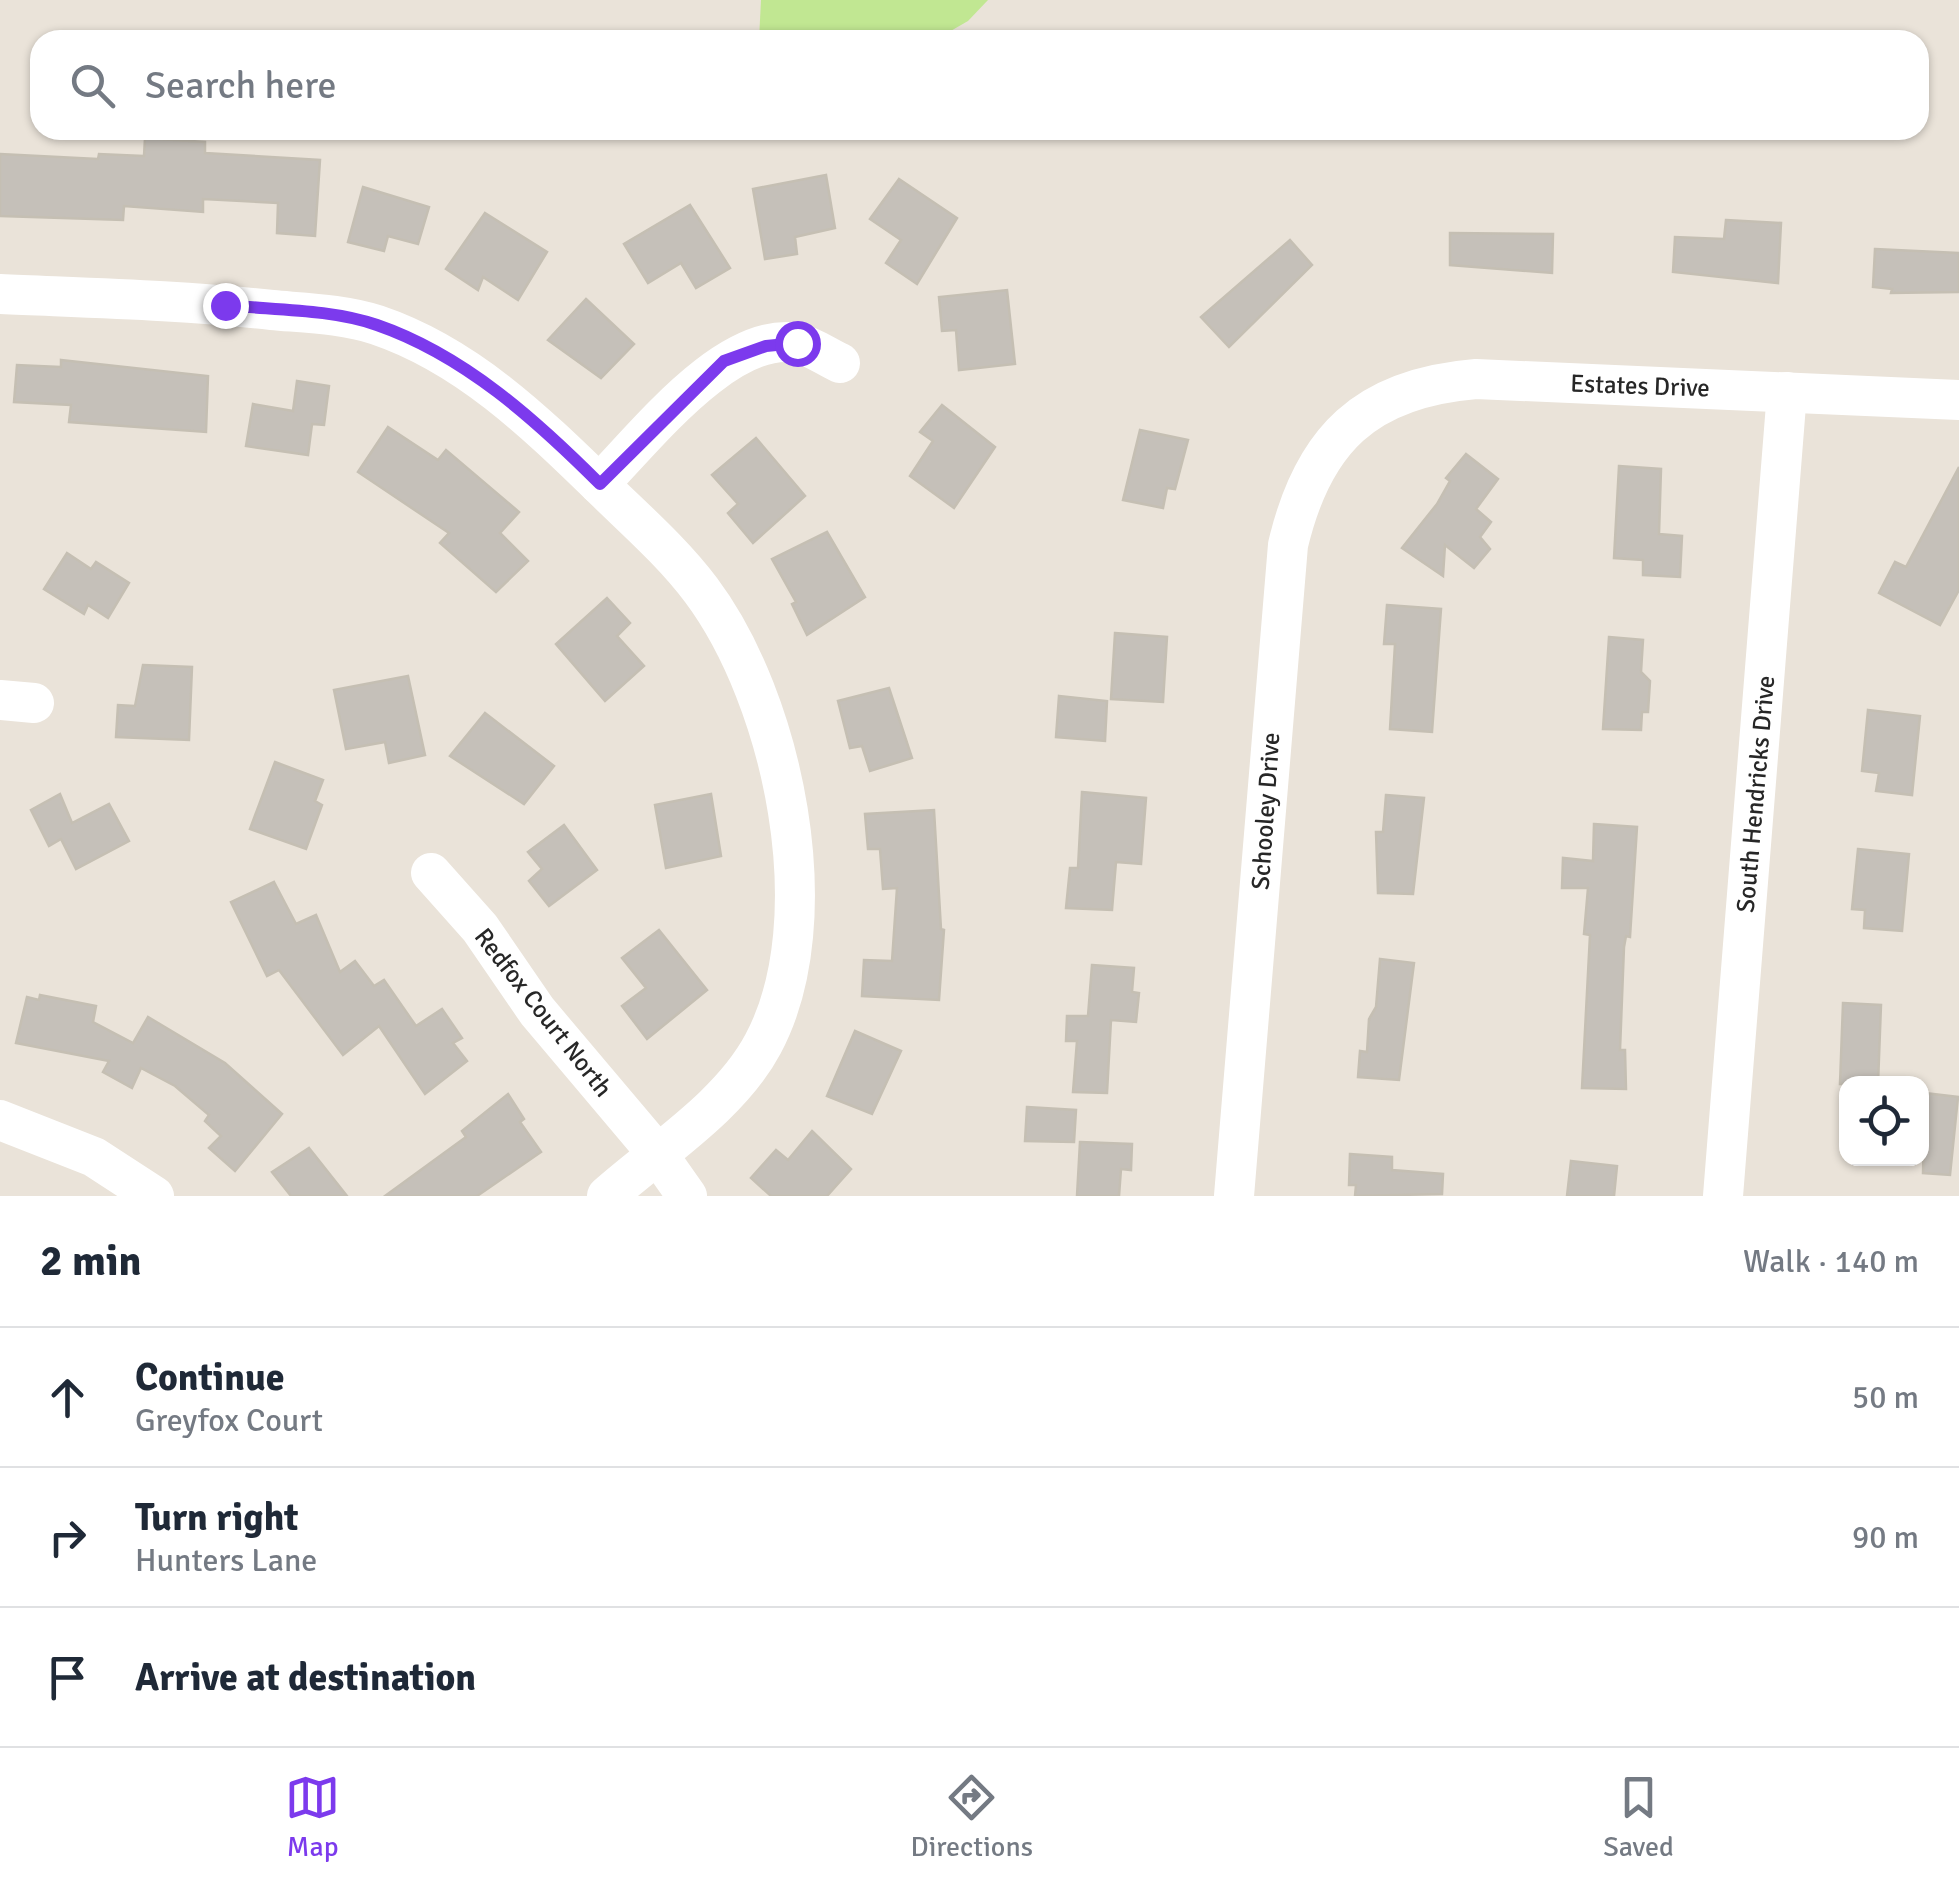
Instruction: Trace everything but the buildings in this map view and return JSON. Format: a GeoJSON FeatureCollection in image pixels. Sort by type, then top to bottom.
{"type":"FeatureCollection","features":[{"type":"Feature","properties":{"kind":"street"},"geometry":{"type":"LineString","coordinates":[[0,294],[225,305],[374,324],[431,347],[495,390],[556,440],[702,592],[732,646],[770,740],[786,796],[794,853],[794,941],[784,988],[764,1042],[730,1088],[607,1196]]}},
{"type":"Feature","properties":{"kind":"street"},"geometry":{"type":"LineString","coordinates":[[600,484],[724,361],[766,346],[797,343],[840,364]]}},
{"type":"Feature","properties":{"kind":"street","name":"Estates Drive"},"geometry":{"type":"LineString","coordinates":[[1337,437],[1372,407],[1402,391],[1438,382],[1476,379],[1959,400]]}},
{"type":"Feature","properties":{"kind":"street","name":"South Hendricks Drive"},"geometry":{"type":"LineString","coordinates":[[1723,1196],[1787,392]]}},
{"type":"Feature","properties":{"kind":"street","name":"Schooley Drive"},"geometry":{"type":"LineString","coordinates":[[1234,1196],[1288,545],[1308,478],[1337,437]]}},
{"type":"Feature","properties":{"kind":"street","name":"Redfox Court North"},"geometry":{"type":"LineString","coordinates":[[431,874],[480,928],[537,1011],[656,1152],[687,1196]]}},
{"type":"Feature","properties":{"kind":"street"},"geometry":{"type":"LineString","coordinates":[[0,1120],[94,1156],[154,1196]]}},
{"type":"Feature","properties":{"kind":"green space"},"geometry":{"type":"Polygon","coordinates":[[[761,0],[988,0],[968,21],[952,30],[760,30],[761,0]]]}},
{"type":"Feature","properties":{"kind":"route"},"geometry":{"type":"LineString","coordinates":[[225,305],[374,324],[431,347],[495,390],[556,440],[600,484],[724,361],[766,346],[797,343]]}}]}
